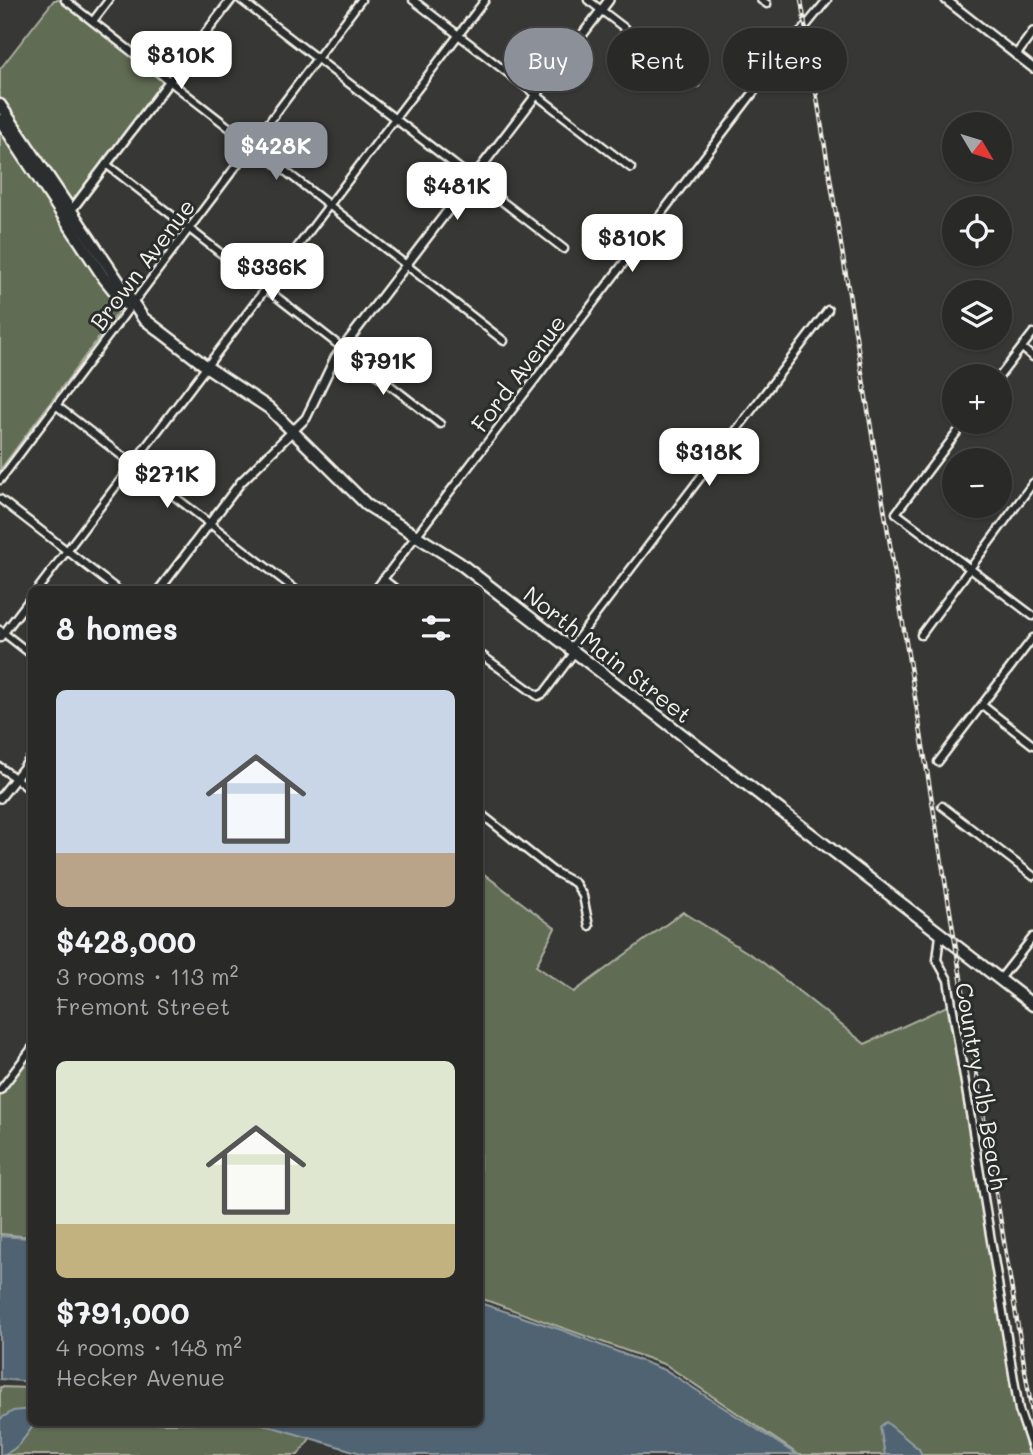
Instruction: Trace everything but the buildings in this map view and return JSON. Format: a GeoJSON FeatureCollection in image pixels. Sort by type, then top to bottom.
{"type":"FeatureCollection","features":[{"type":"Feature","properties":{"kind":"main road","name":"North Main Street"},"geometry":{"type":"LineString","coordinates":[[0,105],[70,212],[131,296],[132,304],[143,318],[207,367],[264,404],[367,505],[458,562],[1033,1005]]}},
{"type":"Feature","properties":{"kind":"main road","name":"North Main Street"},"geometry":{"type":"LineString","coordinates":[[0,120],[104,278],[125,304],[132,304]]}},
{"type":"Feature","properties":{"kind":"street"},"geometry":{"type":"LineString","coordinates":[[65,0],[504,341]]}},
{"type":"Feature","properties":{"kind":"street"},"geometry":{"type":"LineString","coordinates":[[93,21],[109,0]]}},
{"type":"Feature","properties":{"kind":"street"},"geometry":{"type":"LineString","coordinates":[[70,212],[232,0]]}},
{"type":"Feature","properties":{"kind":"street"},"geometry":{"type":"LineString","coordinates":[[241,0],[471,180],[564,249]]}},
{"type":"Feature","properties":{"kind":"street","name":"Brown Avenue"},"geometry":{"type":"LineString","coordinates":[[0,480],[361,0]]}},
{"type":"Feature","properties":{"kind":"street"},"geometry":{"type":"LineString","coordinates":[[413,0],[631,168]]}},
{"type":"Feature","properties":{"kind":"street"},"geometry":{"type":"LineString","coordinates":[[40,586],[485,0]]}},
{"type":"Feature","properties":{"kind":"street"},"geometry":{"type":"LineString","coordinates":[[588,0],[624,28]]}},
{"type":"Feature","properties":{"kind":"street"},"geometry":{"type":"LineString","coordinates":[[162,586],[241,482],[293,433],[310,411],[343,348],[608,0]]}},
{"type":"Feature","properties":{"kind":"street","name":"Ford Avenue"},"geometry":{"type":"LineString","coordinates":[[378,586],[773,66],[827,0]]}},
{"type":"Feature","properties":{"kind":"street"},"geometry":{"type":"LineString","coordinates":[[946,0],[1033,68]]}},
{"type":"Feature","properties":{"kind":"street"},"geometry":{"type":"LineString","coordinates":[[1016,54],[1033,32]]}},
{"type":"Feature","properties":{"kind":"street"},"geometry":{"type":"LineString","coordinates":[[106,164],[191,227],[440,424]]}},
{"type":"Feature","properties":{"kind":"street"},"geometry":{"type":"LineString","coordinates":[[483,656],[538,696],[544,693],[828,310]]}},
{"type":"Feature","properties":{"kind":"street"},"geometry":{"type":"LineString","coordinates":[[1009,364],[1033,333]]}},
{"type":"Feature","properties":{"kind":"street"},"geometry":{"type":"LineString","coordinates":[[1022,348],[1033,357]]}},
{"type":"Feature","properties":{"kind":"street"},"geometry":{"type":"LineString","coordinates":[[57,406],[291,586]]}},
{"type":"Feature","properties":{"kind":"street"},"geometry":{"type":"LineString","coordinates":[[956,434],[896,513],[1033,616]]}},
{"type":"Feature","properties":{"kind":"street"},"geometry":{"type":"LineString","coordinates":[[920,635],[1033,483]]}},
{"type":"Feature","properties":{"kind":"street"},"geometry":{"type":"LineString","coordinates":[[0,499],[113,586]]}},
{"type":"Feature","properties":{"kind":"street"},"geometry":{"type":"LineString","coordinates":[[383,579],[392,586]]}},
{"type":"Feature","properties":{"kind":"street"},"geometry":{"type":"LineString","coordinates":[[28,601],[1,634],[28,652]]}},
{"type":"Feature","properties":{"kind":"street"},"geometry":{"type":"LineString","coordinates":[[938,762],[1033,638]]}},
{"type":"Feature","properties":{"kind":"street"},"geometry":{"type":"LineString","coordinates":[[982,705],[1033,745]]}},
{"type":"Feature","properties":{"kind":"street"},"geometry":{"type":"LineString","coordinates":[[0,798],[28,762]]}},
{"type":"Feature","properties":{"kind":"street"},"geometry":{"type":"LineString","coordinates":[[0,767],[28,788]]}},
{"type":"Feature","properties":{"kind":"street"},"geometry":{"type":"LineString","coordinates":[[942,806],[1033,876]]}},
{"type":"Feature","properties":{"kind":"street"},"geometry":{"type":"LineString","coordinates":[[483,815],[553,871],[575,883],[583,896],[589,926]]}},
{"type":"Feature","properties":{"kind":"street","name":"Country Clb Beach"},"geometry":{"type":"LineString","coordinates":[[940,935],[937,960],[948,981],[1020,1410],[1033,1451]]}},
{"type":"Feature","properties":{"kind":"street"},"geometry":{"type":"LineString","coordinates":[[1000,979],[1033,937]]}},
{"type":"Feature","properties":{"kind":"street"},"geometry":{"type":"LineString","coordinates":[[0,1090],[28,1053]]}},
{"type":"Feature","properties":{"kind":"green space"},"geometry":{"type":"Polygon","coordinates":[[[54,0],[60,0],[163,82],[71,204],[0,105],[0,69],[54,0]]]}},
{"type":"Feature","properties":{"kind":"green space"},"geometry":{"type":"Polygon","coordinates":[[[0,125],[121,308],[0,470],[0,125]]]}},
{"type":"Feature","properties":{"kind":"green space"},"geometry":{"type":"Polygon","coordinates":[[[483,873],[555,928],[536,966],[574,992],[683,912],[761,961],[865,1044],[947,1006],[1021,1427],[1029,1455],[799,1455],[666,1365],[483,1299],[483,873]]]}},
{"type":"Feature","properties":{"kind":"green space"},"geometry":{"type":"Polygon","coordinates":[[[28,1058],[28,1237],[0,1234],[0,1096],[28,1058]]]}},
{"type":"Feature","properties":{"kind":"green space"},"geometry":{"type":"Polygon","coordinates":[[[0,1387],[28,1388],[28,1426],[276,1426],[311,1437],[298,1455],[0,1455],[0,1387]]]}},
{"type":"Feature","properties":{"kind":"water"},"geometry":{"type":"Polygon","coordinates":[[[0,1236],[28,1238],[28,1382],[0,1379],[0,1236]]]}},
{"type":"Feature","properties":{"kind":"water"},"geometry":{"type":"Polygon","coordinates":[[[483,1304],[562,1330],[667,1371],[797,1455],[367,1455],[269,1426],[483,1426],[483,1304]]]}},
{"type":"Feature","properties":{"kind":"water"},"geometry":{"type":"Polygon","coordinates":[[[28,1409],[28,1426],[33,1426],[16,1447],[0,1455],[0,1419],[13,1411],[28,1409]]]}},
{"type":"Feature","properties":{"kind":"water"},"geometry":{"type":"Polygon","coordinates":[[[886,1422],[919,1449],[922,1455],[885,1455],[880,1427],[886,1422]]]}},
{"type":"Feature","properties":{"kind":"railway"},"geometry":{"type":"LineString","coordinates":[[801,0],[1033,1419]]}}]}
